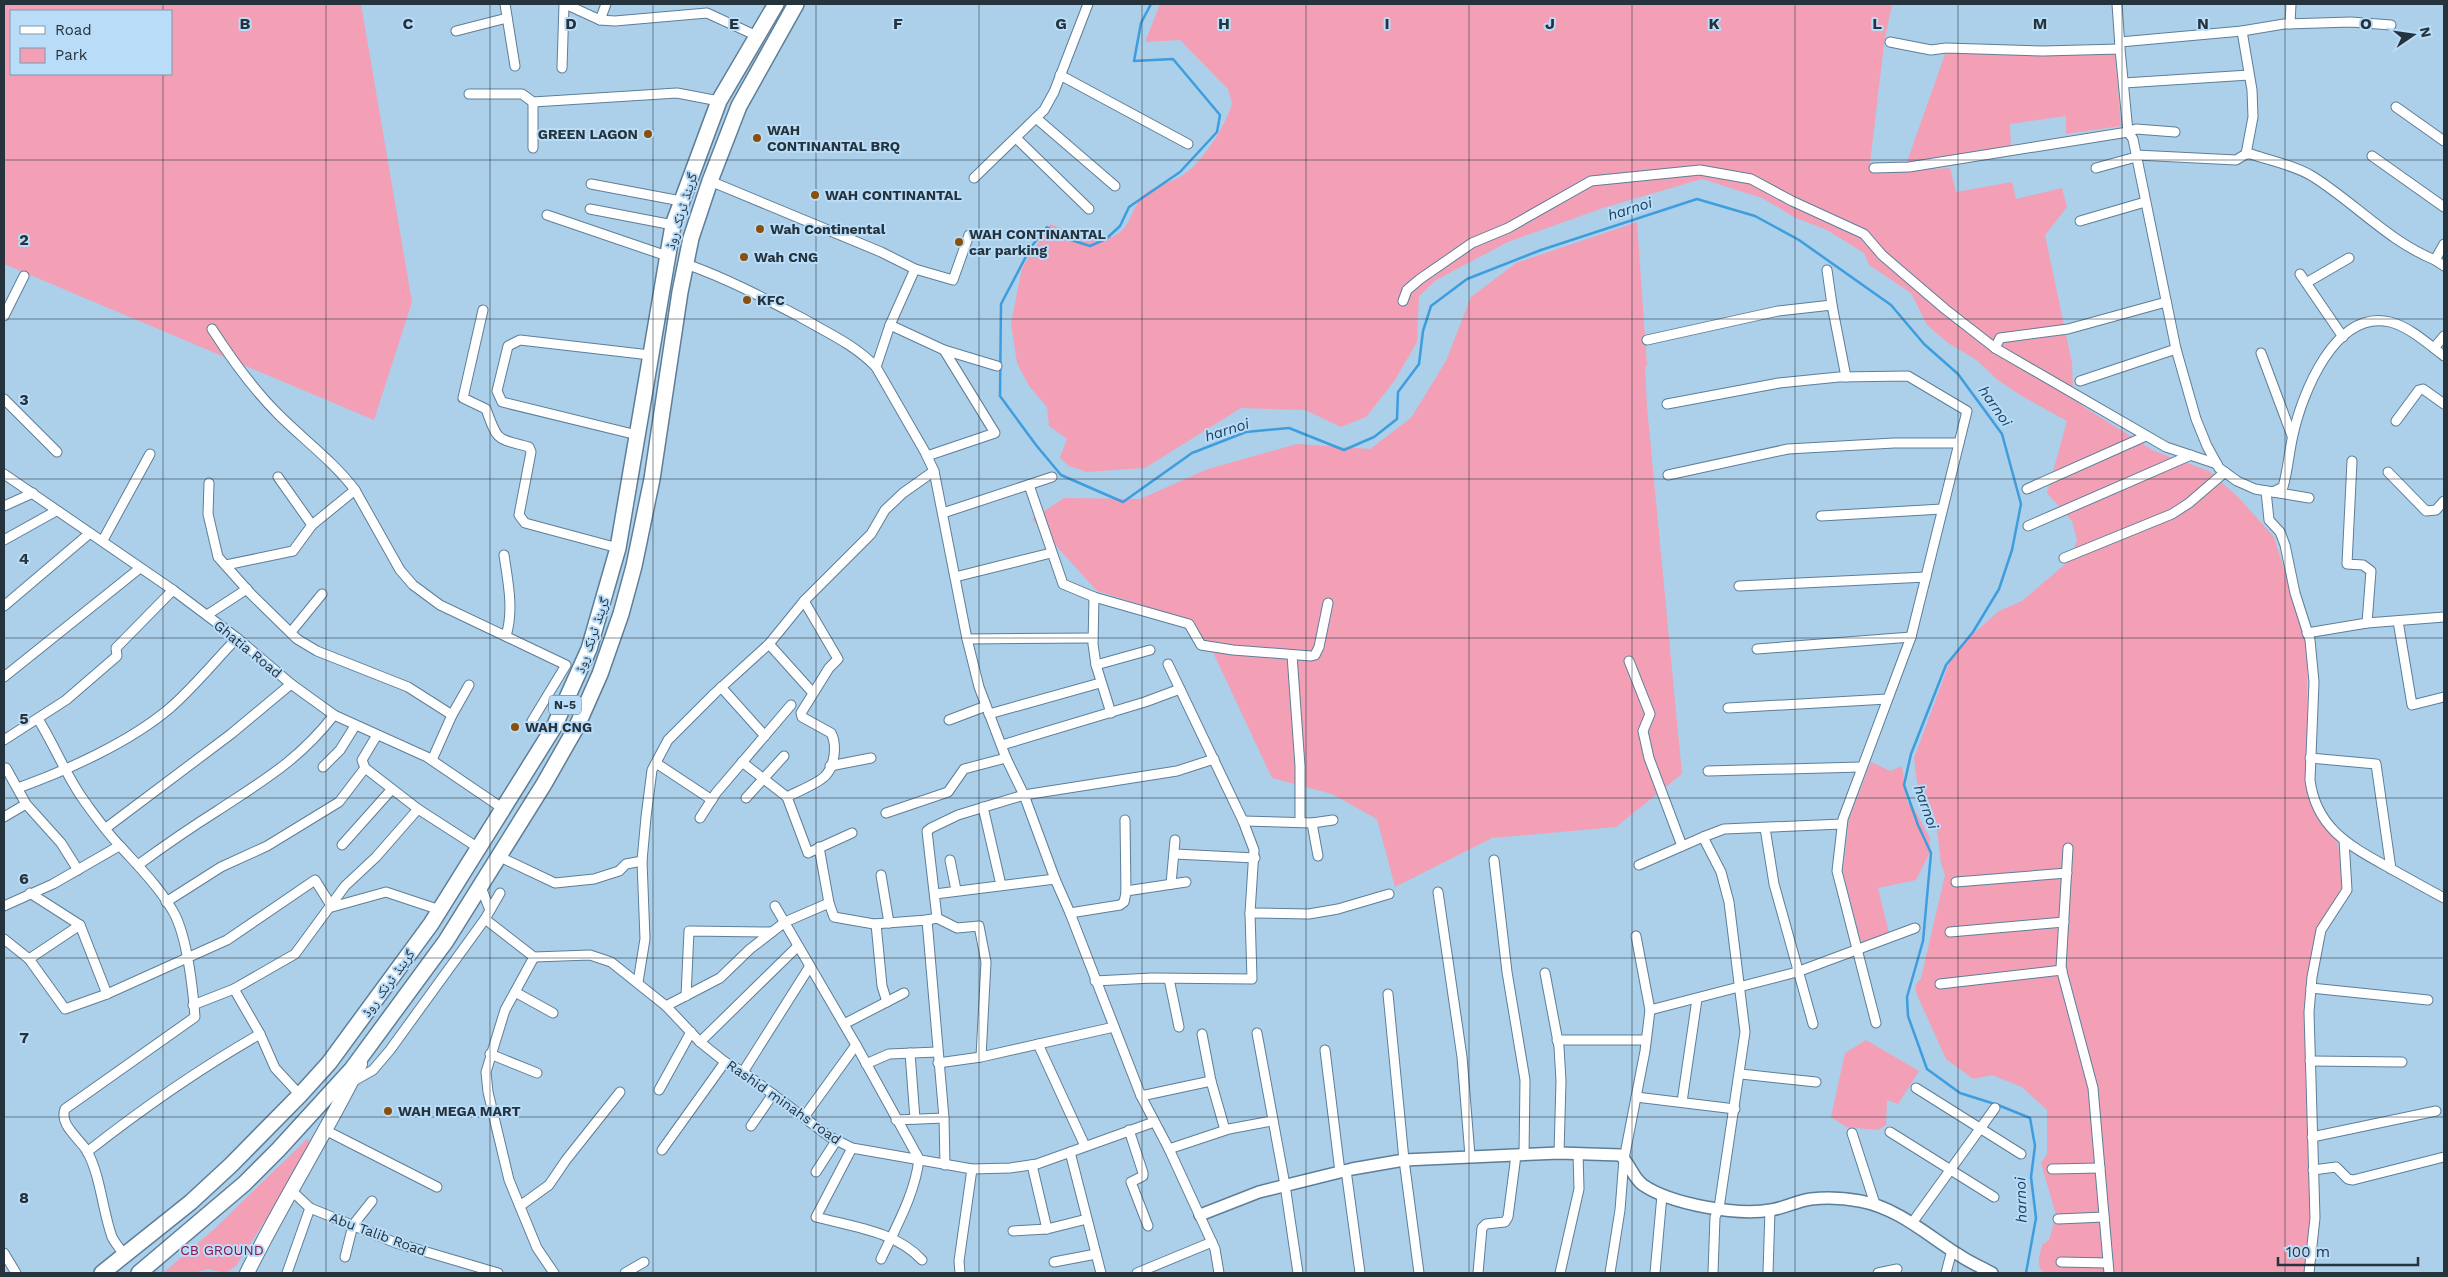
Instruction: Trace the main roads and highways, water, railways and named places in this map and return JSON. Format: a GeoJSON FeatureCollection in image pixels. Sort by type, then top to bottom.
{"type":"FeatureCollection","features":[{"type":"Feature","properties":{"kind":"highway","name":"گرینڈ ٹرنک روڈ"},"geometry":{"type":"LineString","coordinates":[[102,1273],[205,1189],[300,1095],[349,1037],[440,910],[477,847],[554,727],[575,684],[601,615],[618,548],[672,230],[718,101],[776,4]]}},
{"type":"Feature","properties":{"kind":"highway","name":"گرینڈ ٹرنک روڈ"},"geometry":{"type":"LineString","coordinates":[[139,1273],[244,1184],[296,1130],[367,1049],[446,941],[544,784],[577,726],[600,674],[621,614],[634,566],[652,478],[680,292],[691,238],[710,180],[744,96],[796,4]]}},
{"type":"Feature","properties":{"kind":"highway"},"geometry":{"type":"LineString","coordinates":[[672,230],[691,238]]}},
{"type":"Feature","properties":{"kind":"main road"},"geometry":{"type":"LineString","coordinates":[[247,1273],[273,1221],[293,1192],[327,1131],[367,1049]]}},
{"type":"Feature","properties":{"kind":"waterway","name":"harnoi"},"geometry":{"type":"LineString","coordinates":[[1151,4],[1141,23],[1134,61],[1173,59],[1220,115],[1217,132],[1180,172],[1129,207],[1120,226],[1106,239],[1090,246],[1068,239],[1047,227],[1031,247],[1001,304],[1000,396],[1061,475],[1123,502],[1192,453],[1246,432],[1289,428],[1344,450],[1374,437],[1397,419],[1398,392],[1419,364],[1423,331],[1431,306],[1467,279],[1541,250],[1697,199],[1755,216],[1799,240],[1891,305],[1924,344],[1958,374],[2002,434],[2021,504],[2012,550],[1999,589],[1973,632],[1946,665],[1911,754],[1904,785],[1918,825],[1931,853],[1923,941],[1907,997],[1908,1016],[1927,1069],[1960,1093],[2030,1118],[2035,1146],[2031,1177],[2036,1218],[2026,1273]]}},
{"type":"Feature","properties":{"kind":"place","name":"GREEN LAGON"},"geometry":{"type":"Point","coordinates":[648,134]}},
{"type":"Feature","properties":{"kind":"place","name":"WAH CONTINANTAL BRQ"},"geometry":{"type":"Point","coordinates":[757,138]}},
{"type":"Feature","properties":{"kind":"place","name":"WAH CONTINANTAL"},"geometry":{"type":"Point","coordinates":[815,195]}},
{"type":"Feature","properties":{"kind":"place","name":"Wah Continental"},"geometry":{"type":"Point","coordinates":[760,229]}},
{"type":"Feature","properties":{"kind":"place","name":"WAH CONTINANTAL car parking"},"geometry":{"type":"Point","coordinates":[959,242]}},
{"type":"Feature","properties":{"kind":"place","name":"Wah CNG"},"geometry":{"type":"Point","coordinates":[744,257]}},
{"type":"Feature","properties":{"kind":"place","name":"KFC"},"geometry":{"type":"Point","coordinates":[747,300]}},
{"type":"Feature","properties":{"kind":"place","name":"WAH CNG"},"geometry":{"type":"Point","coordinates":[515,727]}},
{"type":"Feature","properties":{"kind":"place","name":"WAH MEGA MART"},"geometry":{"type":"Point","coordinates":[388,1111]}},
{"type":"Feature","properties":{"kind":"park label","name":"CB GROUND"},"geometry":{"type":"Point","coordinates":[222,1250]}}]}
